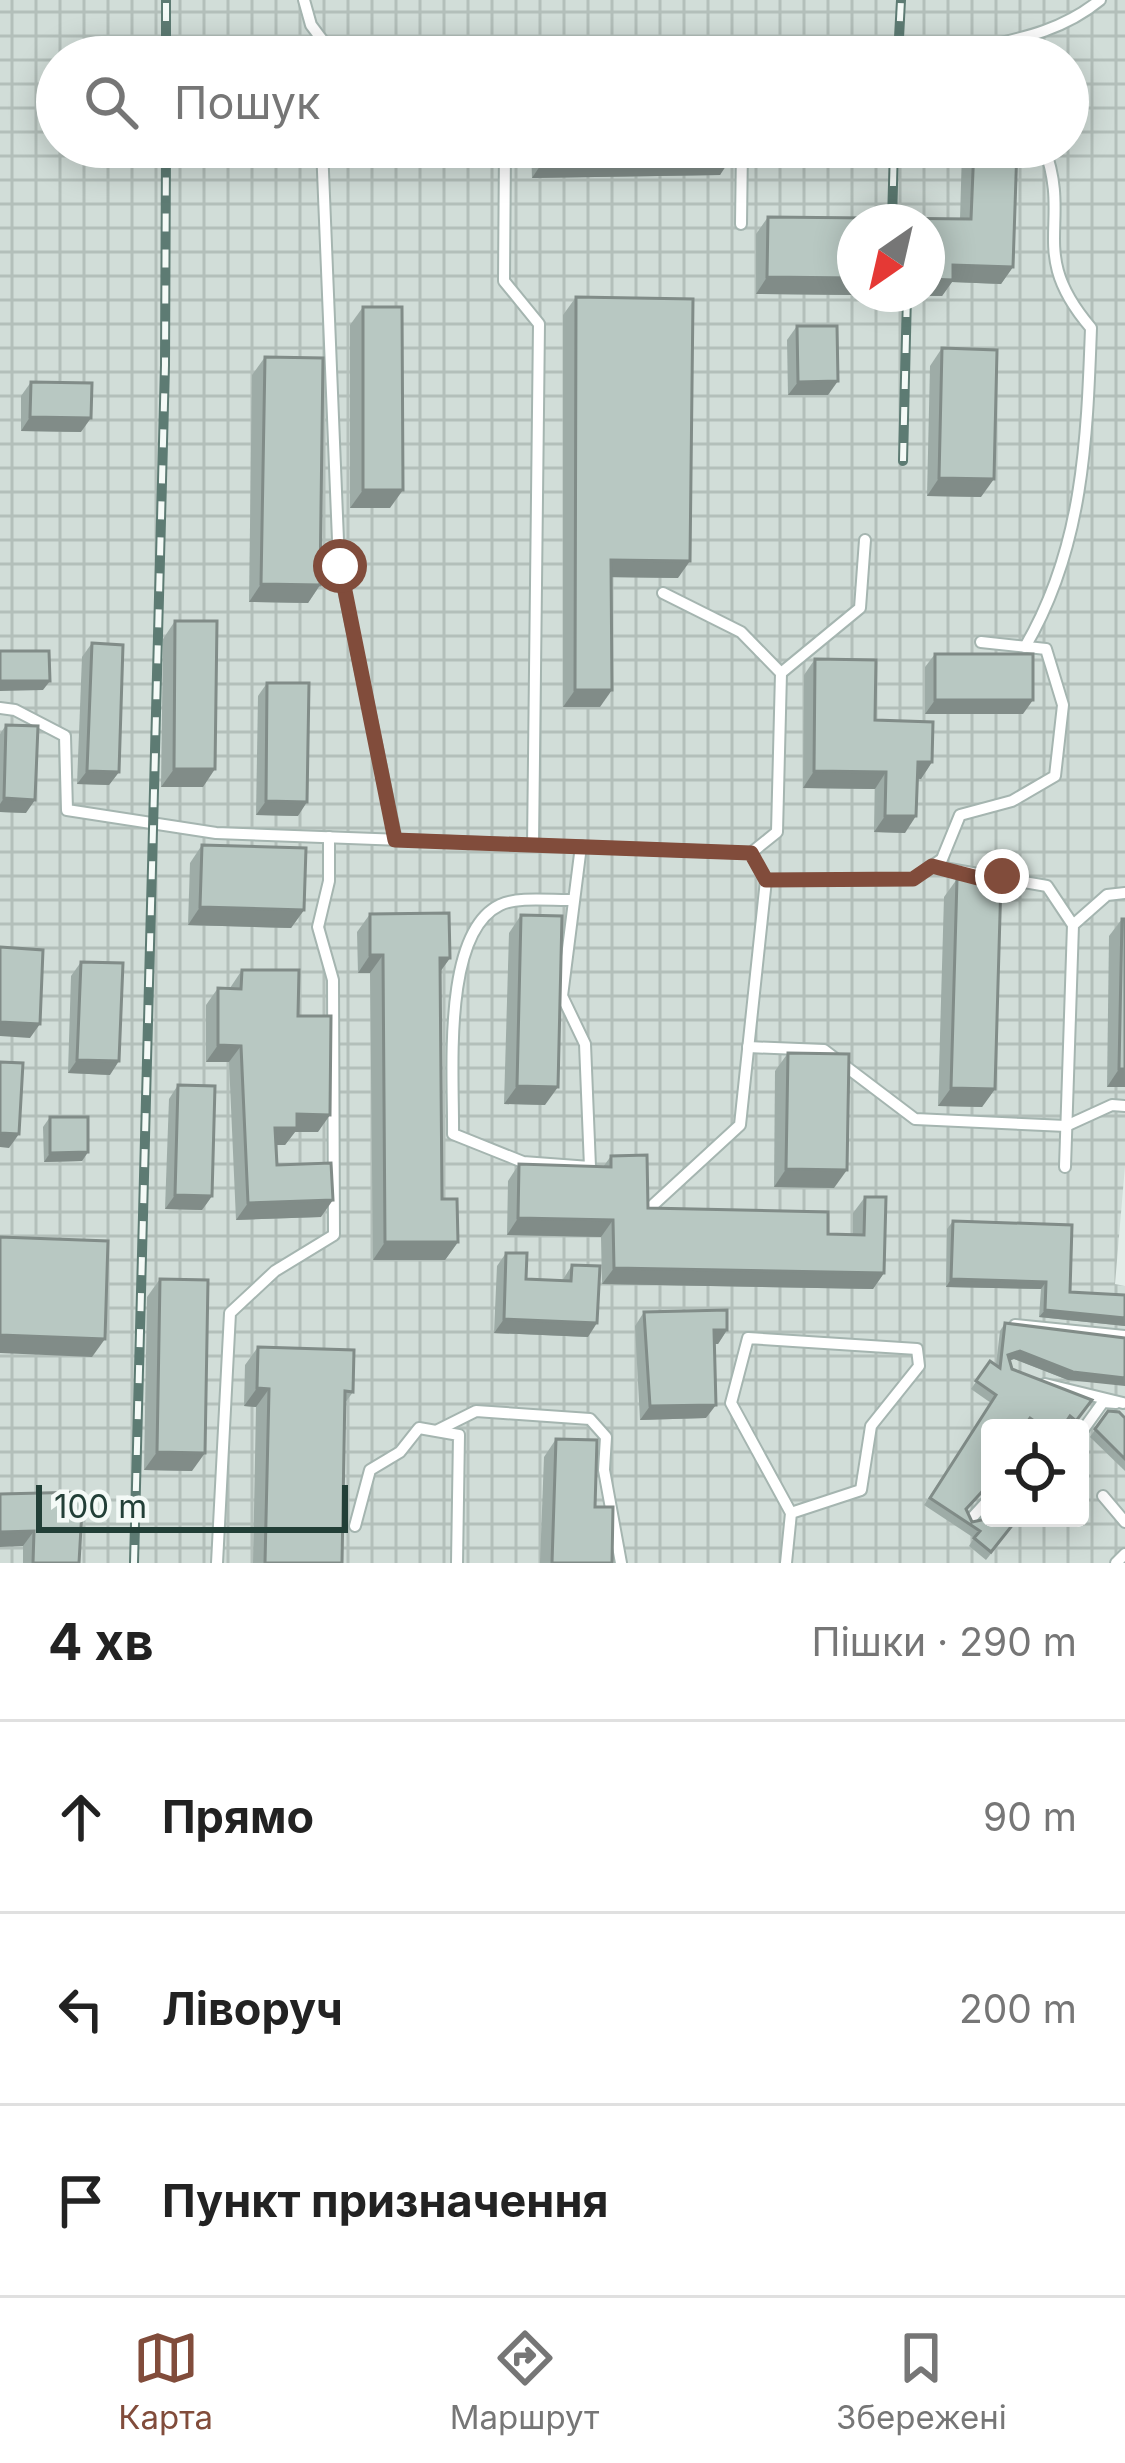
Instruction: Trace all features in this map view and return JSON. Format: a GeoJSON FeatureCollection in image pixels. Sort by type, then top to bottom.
{"type":"FeatureCollection","features":[{"type":"Feature","properties":{"kind":"lane"},"geometry":{"type":"LineString","coordinates":[[304,0],[318,36]]}},
{"type":"Feature","properties":{"kind":"lane"},"geometry":{"type":"LineString","coordinates":[[1033,36],[1078,18],[1100,0]]}},
{"type":"Feature","properties":{"kind":"lane"},"geometry":{"type":"LineString","coordinates":[[323,168],[340,566],[395,840]]}},
{"type":"Feature","properties":{"kind":"lane"},"geometry":{"type":"LineString","coordinates":[[505,168],[504,281],[539,325],[532,845]]}},
{"type":"Feature","properties":{"kind":"lane"},"geometry":{"type":"LineString","coordinates":[[741,224],[742,168]]}},
{"type":"Feature","properties":{"kind":"lane"},"geometry":{"type":"LineString","coordinates":[[1025,647],[1053,598],[1079,509],[1090,367],[1091,328],[1063,295],[1053,261],[1052,168]]}},
{"type":"Feature","properties":{"kind":"lane"},"geometry":{"type":"LineString","coordinates":[[781,673],[860,608],[865,540]]}},
{"type":"Feature","properties":{"kind":"lane"},"geometry":{"type":"LineString","coordinates":[[0,708],[15,710],[65,736],[67,810],[216,833],[751,853],[777,832],[781,673],[741,632],[663,593]]}},
{"type":"Feature","properties":{"kind":"lane"},"geometry":{"type":"LineString","coordinates":[[766,880],[913,879],[942,859],[960,815],[1012,801],[1055,776],[1063,705],[1046,650],[981,642]]}},
{"type":"Feature","properties":{"kind":"lane"},"geometry":{"type":"LineString","coordinates":[[217,1563],[230,1313],[274,1270],[334,1235],[332,980],[318,927],[329,880],[329,837]]}},
{"type":"Feature","properties":{"kind":"lane"},"geometry":{"type":"LineString","coordinates":[[574,900],[501,903],[470,931],[457,990],[452,1134],[524,1162],[590,1167],[585,1044],[562,996],[581,847]]}},
{"type":"Feature","properties":{"kind":"lane"},"geometry":{"type":"LineString","coordinates":[[653,1205],[740,1125],[766,880],[751,853]]}},
{"type":"Feature","properties":{"kind":"lane"},"geometry":{"type":"LineString","coordinates":[[932,866],[1047,886],[1073,925],[1065,1167]]}},
{"type":"Feature","properties":{"kind":"lane"},"geometry":{"type":"LineString","coordinates":[[1073,925],[1107,895],[1125,893]]}},
{"type":"Feature","properties":{"kind":"lane"},"geometry":{"type":"LineString","coordinates":[[748,1047],[824,1050],[915,1119],[1066,1126],[1112,1105],[1125,1106]]}},
{"type":"Feature","properties":{"kind":"lane"},"geometry":{"type":"LineString","coordinates":[[1008,1324],[1125,1336]]}},
{"type":"Feature","properties":{"kind":"lane"},"geometry":{"type":"LineString","coordinates":[[786,1563],[790,1513],[731,1403],[748,1338],[917,1348],[919,1366],[871,1426],[861,1490],[790,1513]]}},
{"type":"Feature","properties":{"kind":"lane"},"geometry":{"type":"LineString","coordinates":[[1027,1376],[1124,1403]]}},
{"type":"Feature","properties":{"kind":"lane"},"geometry":{"type":"LineString","coordinates":[[1089,1421],[1103,1402],[1124,1403]]}},
{"type":"Feature","properties":{"kind":"lane"},"geometry":{"type":"LineString","coordinates":[[438,1430],[476,1411],[590,1419],[606,1437],[604,1470],[620,1563]]}},
{"type":"Feature","properties":{"kind":"lane"},"geometry":{"type":"LineString","coordinates":[[355,1526],[370,1470],[400,1452],[419,1428],[459,1435],[457,1563]]}},
{"type":"Feature","properties":{"kind":"lane"},"geometry":{"type":"LineString","coordinates":[[1103,1496],[1125,1522]]}},
{"type":"Feature","properties":{"kind":"lane"},"geometry":{"type":"LineString","coordinates":[[970,1520],[981,1508]]}},
{"type":"Feature","properties":{"kind":"lane"},"geometry":{"type":"LineString","coordinates":[[1116,1563],[1125,1555]]}},
{"type":"Feature","properties":{"kind":"shaded area"},"geometry":{"type":"Polygon","coordinates":[[[0,0],[1125,0],[1125,1166],[1115,1284],[1125,1286],[1125,1563],[0,1563],[0,0]]]}},
{"type":"Feature","properties":{"kind":"building"},"geometry":{"type":"Polygon","coordinates":[[[973,168],[1016,168],[1013,267],[953,265],[953,280],[945,280],[945,219],[971,219],[973,168]]]}},
{"type":"Feature","properties":{"kind":"building"},"geometry":{"type":"Polygon","coordinates":[[[768,217],[837,218],[837,278],[767,277],[768,217]]]}},
{"type":"Feature","properties":{"kind":"building"},"geometry":{"type":"Polygon","coordinates":[[[576,297],[693,299],[690,561],[611,560],[612,690],[575,690],[576,297]]]}},
{"type":"Feature","properties":{"kind":"building"},"geometry":{"type":"Polygon","coordinates":[[[363,307],[402,307],[403,490],[363,490],[363,307]]]}},
{"type":"Feature","properties":{"kind":"building"},"geometry":{"type":"Polygon","coordinates":[[[797,326],[837,326],[838,381],[798,382],[797,326]]]}},
{"type":"Feature","properties":{"kind":"building"},"geometry":{"type":"Polygon","coordinates":[[[942,348],[997,350],[994,479],[939,478],[942,348]]]}},
{"type":"Feature","properties":{"kind":"building"},"geometry":{"type":"Polygon","coordinates":[[[265,357],[323,358],[320,585],[261,584],[265,357]]]}},
{"type":"Feature","properties":{"kind":"building"},"geometry":{"type":"Polygon","coordinates":[[[31,382],[92,383],[91,418],[30,417],[31,382]]]}},
{"type":"Feature","properties":{"kind":"building"},"geometry":{"type":"Polygon","coordinates":[[[175,621],[217,621],[215,769],[174,769],[175,621]]]}},
{"type":"Feature","properties":{"kind":"building"},"geometry":{"type":"Polygon","coordinates":[[[92,643],[123,645],[119,772],[87,771],[92,643]]]}},
{"type":"Feature","properties":{"kind":"building"},"geometry":{"type":"Polygon","coordinates":[[[0,651],[49,651],[50,681],[0,681],[0,651]]]}},
{"type":"Feature","properties":{"kind":"building"},"geometry":{"type":"Polygon","coordinates":[[[935,654],[1033,654],[1033,700],[935,700],[935,654]]]}},
{"type":"Feature","properties":{"kind":"building"},"geometry":{"type":"Polygon","coordinates":[[[815,659],[876,660],[875,720],[933,722],[932,762],[918,762],[916,816],[885,816],[886,772],[814,771],[815,659]]]}},
{"type":"Feature","properties":{"kind":"building"},"geometry":{"type":"Polygon","coordinates":[[[267,683],[309,683],[307,802],[266,801],[267,683]]]}},
{"type":"Feature","properties":{"kind":"building"},"geometry":{"type":"Polygon","coordinates":[[[6,725],[38,726],[35,800],[4,798],[6,725]]]}},
{"type":"Feature","properties":{"kind":"building"},"geometry":{"type":"Polygon","coordinates":[[[202,845],[306,848],[304,910],[200,907],[202,845]]]}},
{"type":"Feature","properties":{"kind":"building"},"geometry":{"type":"Polygon","coordinates":[[[957,879],[1001,880],[995,1089],[951,1088],[957,879]]]}},
{"type":"Feature","properties":{"kind":"building"},"geometry":{"type":"Polygon","coordinates":[[[449,913],[450,958],[440,958],[442,1199],[457,1199],[458,1242],[385,1242],[383,955],[370,955],[370,914],[449,913]]]}},
{"type":"Feature","properties":{"kind":"building"},"geometry":{"type":"Polygon","coordinates":[[[521,915],[562,916],[558,1087],[517,1086],[521,915]]]}},
{"type":"Feature","properties":{"kind":"building"},"geometry":{"type":"Polygon","coordinates":[[[1122,919],[1125,1069],[1119,1069],[1122,919]]]}},
{"type":"Feature","properties":{"kind":"building"},"geometry":{"type":"Polygon","coordinates":[[[0,947],[43,950],[40,1024],[0,1022],[0,947]]]}},
{"type":"Feature","properties":{"kind":"building"},"geometry":{"type":"Polygon","coordinates":[[[81,962],[123,963],[119,1061],[77,1060],[81,962]]]}},
{"type":"Feature","properties":{"kind":"building"},"geometry":{"type":"Polygon","coordinates":[[[242,970],[299,970],[298,1016],[331,1016],[330,1115],[297,1114],[297,1128],[275,1128],[277,1165],[331,1163],[333,1200],[248,1203],[241,1046],[218,1045],[218,988],[241,989],[242,970]]]}},
{"type":"Feature","properties":{"kind":"building"},"geometry":{"type":"Polygon","coordinates":[[[788,1053],[849,1054],[847,1170],[786,1169],[788,1053]]]}},
{"type":"Feature","properties":{"kind":"building"},"geometry":{"type":"Polygon","coordinates":[[[0,1062],[23,1063],[19,1134],[0,1133],[0,1062]]]}},
{"type":"Feature","properties":{"kind":"building"},"geometry":{"type":"Polygon","coordinates":[[[178,1085],[215,1086],[212,1196],[175,1195],[178,1085]]]}},
{"type":"Feature","properties":{"kind":"building"},"geometry":{"type":"Polygon","coordinates":[[[50,1117],[88,1117],[88,1152],[50,1153],[50,1117]]]}},
{"type":"Feature","properties":{"kind":"building"},"geometry":{"type":"Polygon","coordinates":[[[647,1155],[648,1208],[828,1212],[828,1234],[864,1235],[865,1197],[886,1197],[884,1273],[614,1268],[613,1220],[518,1218],[519,1164],[611,1167],[611,1156],[647,1155]]]}},
{"type":"Feature","properties":{"kind":"building"},"geometry":{"type":"Polygon","coordinates":[[[953,1221],[1072,1225],[1070,1292],[1125,1295],[1125,1318],[1045,1310],[1046,1282],[951,1279],[953,1221]]]}},
{"type":"Feature","properties":{"kind":"building"},"geometry":{"type":"Polygon","coordinates":[[[0,1237],[108,1241],[105,1339],[0,1335],[0,1237]]]}},
{"type":"Feature","properties":{"kind":"building"},"geometry":{"type":"Polygon","coordinates":[[[506,1253],[527,1253],[526,1279],[571,1281],[572,1265],[600,1266],[597,1323],[504,1319],[506,1253]]]}},
{"type":"Feature","properties":{"kind":"building"},"geometry":{"type":"Polygon","coordinates":[[[160,1279],[208,1280],[205,1453],[157,1452],[160,1279]]]}},
{"type":"Feature","properties":{"kind":"building"},"geometry":{"type":"Polygon","coordinates":[[[727,1310],[727,1330],[714,1330],[716,1405],[650,1406],[644,1312],[727,1310]]]}},
{"type":"Feature","properties":{"kind":"building"},"geometry":{"type":"Polygon","coordinates":[[[1005,1323],[1125,1338],[1125,1378],[1073,1372],[1020,1351],[1008,1355],[1012,1369],[1092,1400],[1078,1419],[981,1419],[981,1493],[966,1509],[972,1522],[981,1520],[981,1527],[1011,1527],[991,1552],[974,1538],[980,1531],[930,1498],[996,1395],[976,1381],[990,1361],[1000,1368],[1005,1323]]]}},
{"type":"Feature","properties":{"kind":"building"},"geometry":{"type":"Polygon","coordinates":[[[258,1347],[354,1350],[353,1392],[345,1391],[342,1563],[265,1563],[269,1389],[257,1388],[258,1347]]]}},
{"type":"Feature","properties":{"kind":"building"},"geometry":{"type":"Polygon","coordinates":[[[1108,1411],[1125,1418],[1125,1459],[1095,1429],[1108,1411]]]}},
{"type":"Feature","properties":{"kind":"building"},"geometry":{"type":"Polygon","coordinates":[[[556,1439],[597,1440],[595,1507],[613,1507],[612,1563],[552,1563],[556,1439]]]}},
{"type":"Feature","properties":{"kind":"building"},"geometry":{"type":"Polygon","coordinates":[[[83,1492],[79,1563],[33,1563],[34,1531],[0,1532],[0,1494],[83,1492]]]}},
{"type":"Feature","properties":{"kind":"railway"},"geometry":{"type":"LineString","coordinates":[[166,0],[166,36]]}},
{"type":"Feature","properties":{"kind":"railway"},"geometry":{"type":"LineString","coordinates":[[899,36],[901,0]]}},
{"type":"Feature","properties":{"kind":"railway"},"geometry":{"type":"LineString","coordinates":[[134,1563],[165,365],[166,168]]}},
{"type":"Feature","properties":{"kind":"railway"},"geometry":{"type":"LineString","coordinates":[[892,204],[893,168]]}},
{"type":"Feature","properties":{"kind":"railway"},"geometry":{"type":"LineString","coordinates":[[903,461],[907,312]]}},
{"type":"Feature","properties":{"kind":"route"},"geometry":{"type":"LineString","coordinates":[[340,566],[395,840],[751,853],[766,880],[913,879],[932,866],[978,878],[1002,876]]}}]}
